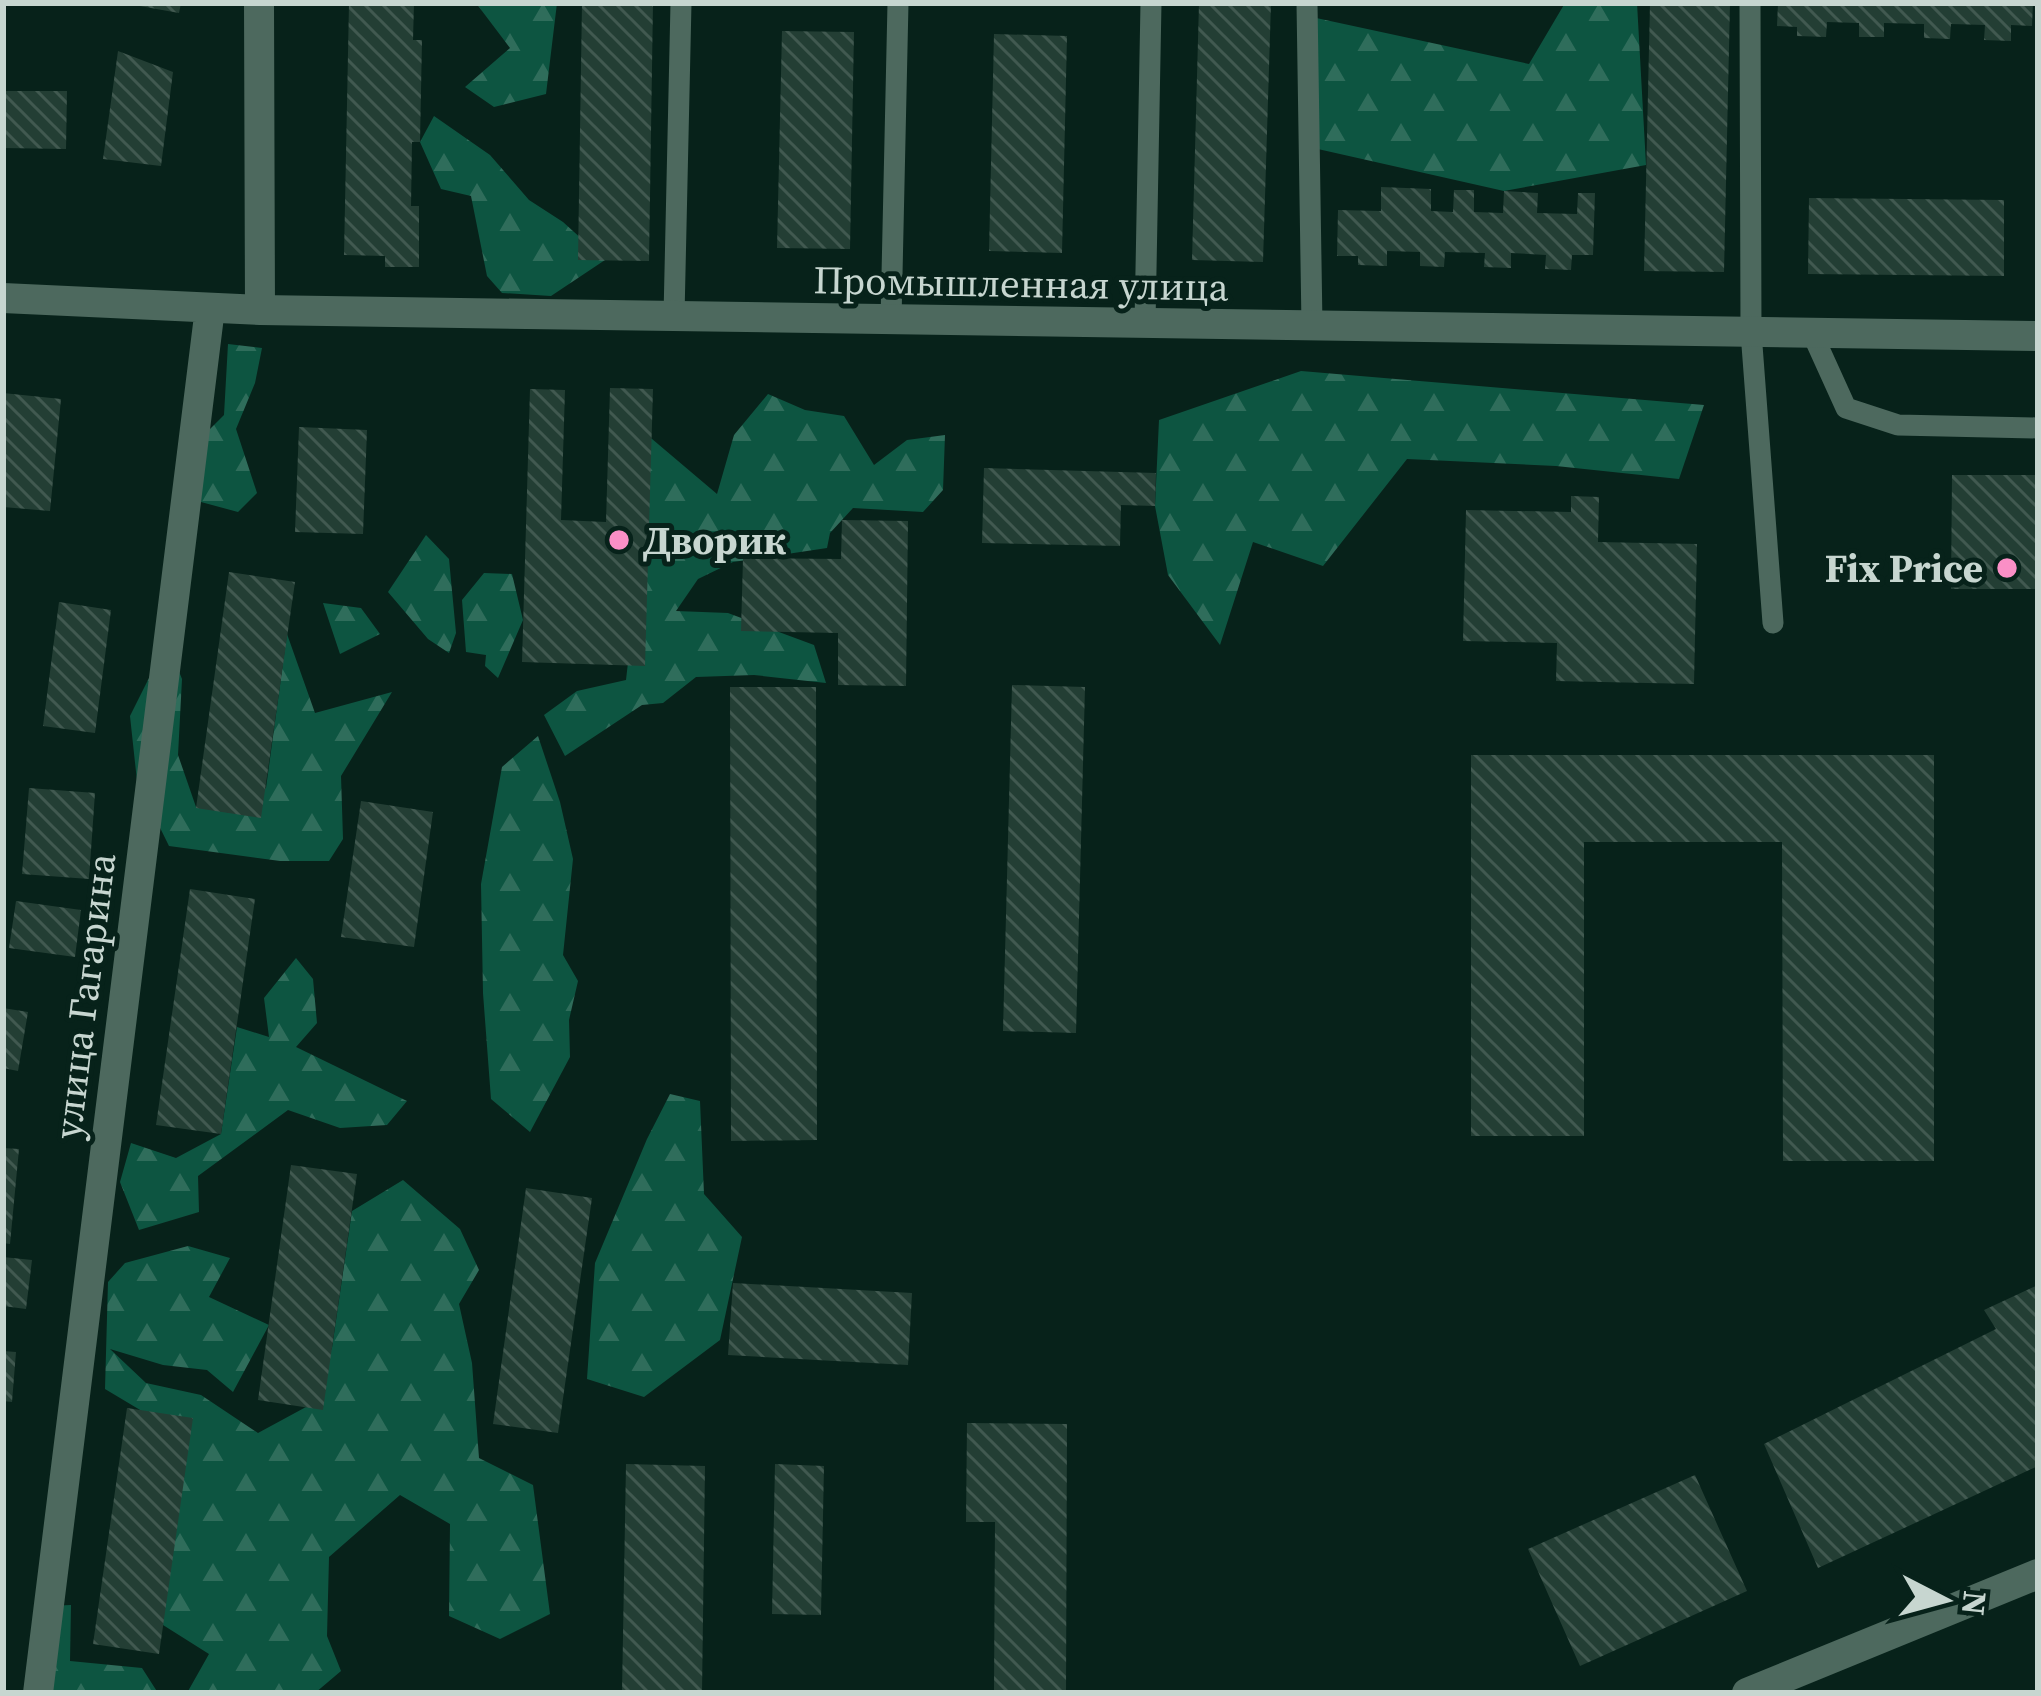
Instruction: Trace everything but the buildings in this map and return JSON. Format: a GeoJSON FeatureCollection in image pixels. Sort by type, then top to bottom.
{"type":"FeatureCollection","features":[{"type":"Feature","properties":{"kind":"street"},"geometry":{"type":"LineString","coordinates":[[260,3],[260,310]]}},
{"type":"Feature","properties":{"kind":"street","name":"Промышленная улица"},"geometry":{"type":"LineString","coordinates":[[3,298],[260,310],[2038,336]]}},
{"type":"Feature","properties":{"kind":"street","name":"улица Гагарина"},"geometry":{"type":"LineString","coordinates":[[38,1693],[210,308]]}},
{"type":"Feature","properties":{"kind":"street"},"geometry":{"type":"LineString","coordinates":[[1747,1693],[2038,1574]]}},
{"type":"Feature","properties":{"kind":"lane"},"geometry":{"type":"LineString","coordinates":[[674,316],[681,3]]}},
{"type":"Feature","properties":{"kind":"lane"},"geometry":{"type":"LineString","coordinates":[[891,320],[898,3]]}},
{"type":"Feature","properties":{"kind":"lane"},"geometry":{"type":"LineString","coordinates":[[1145,323],[1151,3]]}},
{"type":"Feature","properties":{"kind":"lane"},"geometry":{"type":"LineString","coordinates":[[1307,3],[1312,326]]}},
{"type":"Feature","properties":{"kind":"lane"},"geometry":{"type":"LineString","coordinates":[[1750,3],[1750,332],[1773,623]]}},
{"type":"Feature","properties":{"kind":"lane"},"geometry":{"type":"LineString","coordinates":[[1812,333],[1846,408],[1898,425],[2038,428]]}},
{"type":"Feature","properties":{"kind":"green space"},"geometry":{"type":"Polygon","coordinates":[[[476,3],[557,3],[546,94],[494,107],[465,87],[510,48],[476,3]]]}},
{"type":"Feature","properties":{"kind":"green space"},"geometry":{"type":"Polygon","coordinates":[[[1565,3],[1637,3],[1646,165],[1504,191],[1309,147],[1307,16],[1529,64],[1565,3]]]}},
{"type":"Feature","properties":{"kind":"green space"},"geometry":{"type":"Polygon","coordinates":[[[434,116],[490,155],[529,200],[563,222],[605,260],[551,296],[502,293],[487,276],[471,196],[441,189],[420,142],[434,116]]]}},
{"type":"Feature","properties":{"kind":"green space"},"geometry":{"type":"Polygon","coordinates":[[[228,344],[262,348],[255,383],[236,429],[257,493],[238,512],[201,502],[192,447],[224,415],[228,344]]]}},
{"type":"Feature","properties":{"kind":"green space"},"geometry":{"type":"Polygon","coordinates":[[[1301,371],[1704,405],[1679,479],[1556,466],[1407,459],[1323,566],[1253,542],[1220,645],[1168,575],[1155,506],[1159,420],[1301,371]]]}},
{"type":"Feature","properties":{"kind":"green space"},"geometry":{"type":"Polygon","coordinates":[[[768,394],[805,410],[844,416],[874,465],[907,440],[945,435],[943,490],[923,512],[853,508],[830,533],[827,548],[733,562],[698,579],[676,611],[728,613],[814,645],[826,683],[754,675],[696,677],[663,703],[642,705],[565,756],[544,715],[577,691],[626,680],[634,610],[632,422],[717,494],[734,435],[768,394]]]}},
{"type":"Feature","properties":{"kind":"green space"},"geometry":{"type":"Polygon","coordinates":[[[426,535],[449,559],[456,633],[449,653],[428,639],[388,592],[426,535]]]}},
{"type":"Feature","properties":{"kind":"green space"},"geometry":{"type":"Polygon","coordinates":[[[484,573],[512,574],[523,620],[498,678],[485,666],[486,655],[466,652],[462,600],[484,573]]]}},
{"type":"Feature","properties":{"kind":"green space"},"geometry":{"type":"Polygon","coordinates":[[[323,603],[361,608],[380,634],[340,654],[323,603]]]}},
{"type":"Feature","properties":{"kind":"green space"},"geometry":{"type":"Polygon","coordinates":[[[287,634],[315,713],[392,692],[341,776],[343,839],[329,861],[280,861],[169,846],[137,781],[130,716],[167,642],[182,679],[178,755],[196,807],[232,813],[266,788],[287,634]]]}},
{"type":"Feature","properties":{"kind":"green space"},"geometry":{"type":"Polygon","coordinates":[[[538,736],[573,859],[563,955],[578,981],[569,1020],[570,1057],[530,1132],[491,1099],[481,884],[502,767],[538,736]]]}},
{"type":"Feature","properties":{"kind":"green space"},"geometry":{"type":"Polygon","coordinates":[[[296,958],[313,979],[317,1023],[296,1047],[407,1101],[387,1125],[340,1128],[288,1110],[198,1176],[199,1212],[139,1230],[120,1182],[131,1143],[176,1158],[221,1134],[237,1027],[269,1037],[264,998],[296,958]]]}},
{"type":"Feature","properties":{"kind":"green space"},"geometry":{"type":"Polygon","coordinates":[[[670,1094],[700,1101],[704,1194],[742,1237],[720,1340],[644,1397],[587,1379],[595,1263],[670,1094]]]}},
{"type":"Feature","properties":{"kind":"green space"},"geometry":{"type":"Polygon","coordinates":[[[403,1180],[460,1229],[479,1270],[459,1304],[472,1363],[479,1458],[533,1485],[550,1614],[500,1639],[449,1616],[450,1524],[400,1495],[329,1557],[327,1636],[341,1671],[315,1693],[187,1693],[209,1654],[163,1625],[177,1432],[105,1389],[108,1282],[125,1263],[188,1246],[230,1258],[209,1297],[269,1325],[233,1392],[207,1370],[163,1365],[110,1349],[146,1383],[201,1395],[258,1433],[306,1407],[332,1348],[352,1211],[403,1180]]]}},
{"type":"Feature","properties":{"kind":"green space"},"geometry":{"type":"Polygon","coordinates":[[[71,1605],[70,1661],[142,1668],[158,1693],[41,1693],[48,1606],[71,1605]]]}},
{"type":"Feature","properties":{"kind":"place","name":"Дворик"},"geometry":{"type":"Point","coordinates":[619,540]}},
{"type":"Feature","properties":{"kind":"place","name":"Fix Price"},"geometry":{"type":"Point","coordinates":[2007,568]}}]}
